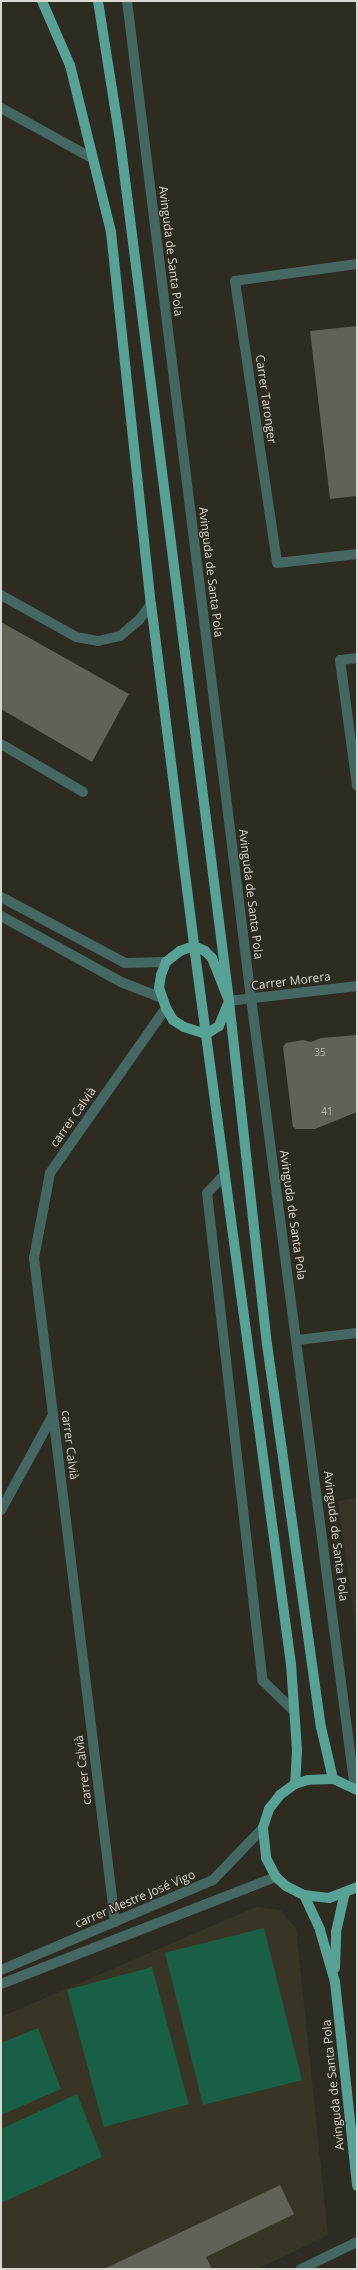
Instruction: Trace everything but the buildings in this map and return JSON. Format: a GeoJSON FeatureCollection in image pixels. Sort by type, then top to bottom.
{"type":"FeatureCollection","features":[{"type":"Feature","properties":{"kind":"main road"},"geometry":{"type":"LineString","coordinates":[[42,1],[70,65],[111,232],[151,604],[194,946],[291,1664],[294,1711],[295,1784]]}},
{"type":"Feature","properties":{"kind":"main road"},"geometry":{"type":"LineString","coordinates":[[98,1],[120,140],[229,1001],[267,1344],[321,1727],[333,1779]]}},
{"type":"Feature","properties":{"kind":"main road"},"geometry":{"type":"LineString","coordinates":[[194,946],[205,951],[212,958],[229,1001],[219,1026],[206,1034],[184,1027],[173,1020],[162,998],[161,975],[166,962],[180,950],[194,946]]}},
{"type":"Feature","properties":{"kind":"main road"},"geometry":{"type":"LineString","coordinates":[[356,1790],[333,1779],[308,1780],[295,1784],[276,1800],[270,1809],[263,1828],[266,1858],[276,1877],[304,1895],[329,1898],[357,1887]]}},
{"type":"Feature","properties":{"kind":"main road","name":"Avinguda de Santa Pola"},"geometry":{"type":"LineString","coordinates":[[345,1892],[336,1932],[335,1982],[357,2186]]}},
{"type":"Feature","properties":{"kind":"main road","name":"Avinguda de Santa Pola"},"geometry":{"type":"LineString","coordinates":[[304,1895],[320,1930],[335,1982]]}},
{"type":"Feature","properties":{"kind":"street","name":"Avinguda de Santa Pola"},"geometry":{"type":"LineString","coordinates":[[127,1],[251,998],[298,1340],[356,1790]]}},
{"type":"Feature","properties":{"kind":"street"},"geometry":{"type":"LineString","coordinates":[[1,108],[92,158]]}},
{"type":"Feature","properties":{"kind":"street","name":"Carrer Taronger"},"geometry":{"type":"LineString","coordinates":[[357,264],[235,281],[277,563],[357,554]]}},
{"type":"Feature","properties":{"kind":"street"},"geometry":{"type":"LineString","coordinates":[[1,595],[76,637],[98,641],[120,636],[139,620],[151,604]]}},
{"type":"Feature","properties":{"kind":"street"},"geometry":{"type":"LineString","coordinates":[[357,658],[340,660],[357,786]]}},
{"type":"Feature","properties":{"kind":"street"},"geometry":{"type":"LineString","coordinates":[[1,744],[83,792]]}},
{"type":"Feature","properties":{"kind":"street"},"geometry":{"type":"LineString","coordinates":[[1,897],[125,963],[166,962]]}},
{"type":"Feature","properties":{"kind":"street"},"geometry":{"type":"LineString","coordinates":[[1,916],[121,982],[162,998]]}},
{"type":"Feature","properties":{"kind":"street","name":"Carrer Morera"},"geometry":{"type":"LineString","coordinates":[[229,1001],[357,986]]}},
{"type":"Feature","properties":{"kind":"street","name":"carrer Calvià"},"geometry":{"type":"LineString","coordinates":[[115,1922],[34,1258],[50,1173],[166,1008]]}},
{"type":"Feature","properties":{"kind":"street"},"geometry":{"type":"LineString","coordinates":[[225,1174],[207,1193],[263,1681],[294,1711]]}},
{"type":"Feature","properties":{"kind":"street"},"geometry":{"type":"LineString","coordinates":[[298,1340],[357,1333]]}},
{"type":"Feature","properties":{"kind":"street"},"geometry":{"type":"LineString","coordinates":[[1,1510],[53,1415]]}},
{"type":"Feature","properties":{"kind":"street","name":"carrer Mestre José Vigo"},"geometry":{"type":"LineString","coordinates":[[1,1970],[213,1880],[263,1828]]}},
{"type":"Feature","properties":{"kind":"street"},"geometry":{"type":"LineString","coordinates":[[1,1984],[276,1877]]}},
{"type":"Feature","properties":{"kind":"street"},"geometry":{"type":"LineString","coordinates":[[301,2269],[357,2242]]}},
{"type":"Feature","properties":{"kind":"shaded area"},"geometry":{"type":"Polygon","coordinates":[[[357,1498],[357,1637],[338,1501],[357,1498]]]}},
{"type":"Feature","properties":{"kind":"shaded area"},"geometry":{"type":"Polygon","coordinates":[[[256,1907],[280,1910],[296,1928],[328,2235],[258,2269],[1,2269],[1,2017],[256,1907]]]}},
{"type":"Feature","properties":{"kind":"green space"},"geometry":{"type":"Polygon","coordinates":[[[264,1928],[302,2080],[203,2105],[165,1953],[264,1928]]]}},
{"type":"Feature","properties":{"kind":"green space"},"geometry":{"type":"Polygon","coordinates":[[[152,1967],[189,2104],[104,2127],[67,1990],[152,1967]]]}},
{"type":"Feature","properties":{"kind":"green space"},"geometry":{"type":"Polygon","coordinates":[[[38,2028],[61,2089],[1,2115],[1,2043],[38,2028]]]}},
{"type":"Feature","properties":{"kind":"green space"},"geometry":{"type":"Polygon","coordinates":[[[77,2094],[102,2157],[1,2203],[1,2129],[77,2094]]]}}]}
